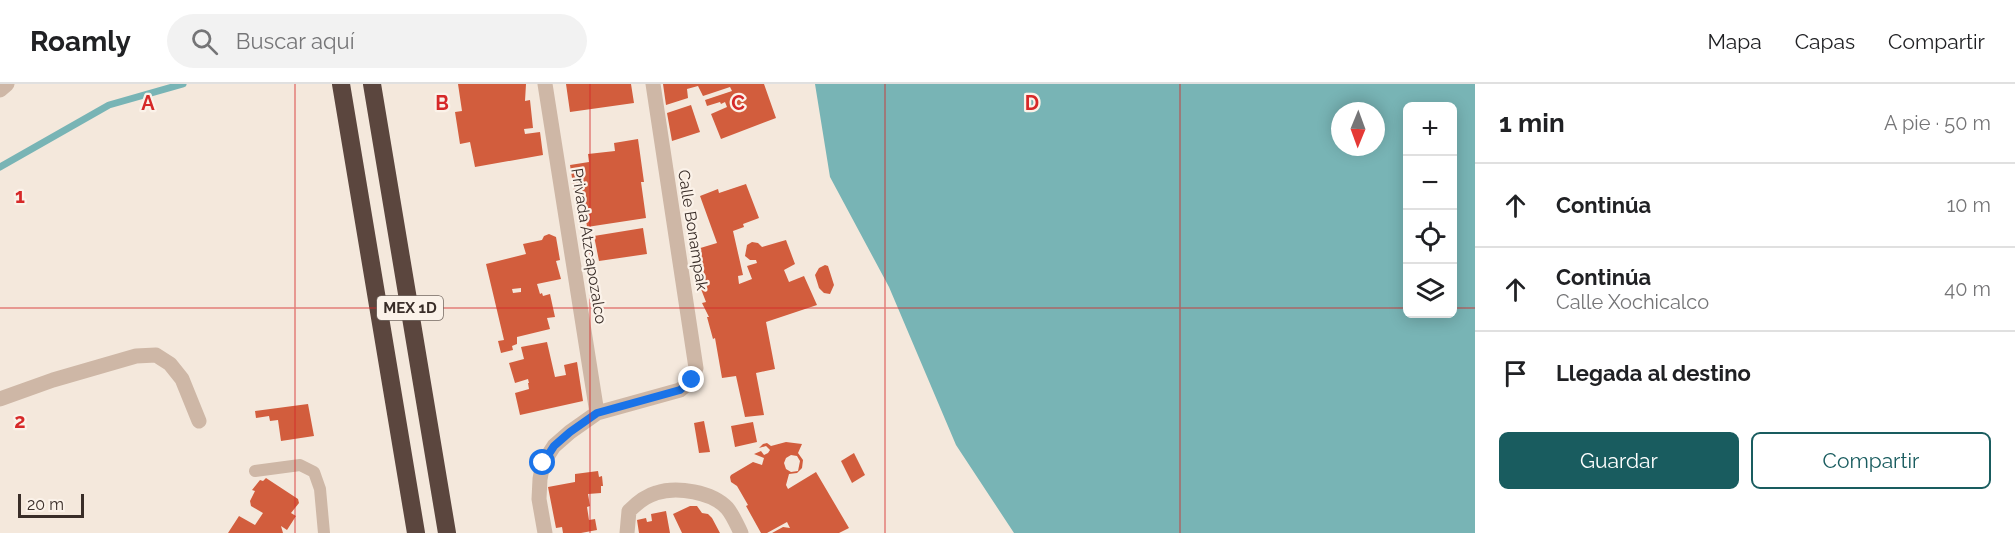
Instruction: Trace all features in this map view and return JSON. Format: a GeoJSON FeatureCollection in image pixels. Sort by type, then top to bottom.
{"type":"FeatureCollection","features":[{"type":"Feature","properties":{"kind":"highway"},"geometry":{"type":"LineString","coordinates":[[332,84],[360,200]]}},
{"type":"Feature","properties":{"kind":"highway","name":"MEX 1D"},"geometry":{"type":"LineString","coordinates":[[341,84],[416,533]]}},
{"type":"Feature","properties":{"kind":"highway","name":"MEX 1D"},"geometry":{"type":"LineString","coordinates":[[372,84],[447,533]]}},
{"type":"Feature","properties":{"kind":"street"},"geometry":{"type":"LineString","coordinates":[[0,90],[8,84]]}},
{"type":"Feature","properties":{"kind":"street","name":"Privada Atzcapozalco"},"geometry":{"type":"LineString","coordinates":[[546,84],[597,413]]}},
{"type":"Feature","properties":{"kind":"street","name":"Calle Bonampak"},"geometry":{"type":"LineString","coordinates":[[597,413],[680,390],[692,380],[696,368],[653,84]]}},
{"type":"Feature","properties":{"kind":"street"},"geometry":{"type":"LineString","coordinates":[[0,399],[53,380],[136,356],[156,355],[170,364],[182,379],[199,421]]}},
{"type":"Feature","properties":{"kind":"street"},"geometry":{"type":"LineString","coordinates":[[545,533],[539,499],[543,463],[554,446],[597,413]]}},
{"type":"Feature","properties":{"kind":"street"},"geometry":{"type":"LineString","coordinates":[[627,533],[629,511],[640,500],[657,492],[685,490],[708,495],[727,508],[741,533]]}},
{"type":"Feature","properties":{"kind":"lane"},"geometry":{"type":"LineString","coordinates":[[255,471],[300,465],[314,472],[320,489],[324,533]]}},
{"type":"Feature","properties":{"kind":"water"},"geometry":{"type":"Polygon","coordinates":[[[815,84],[1475,84],[1475,533],[1014,533],[956,445],[889,287],[830,177],[815,84]]]}},
{"type":"Feature","properties":{"kind":"building"},"geometry":{"type":"Polygon","coordinates":[[[458,84],[526,84],[525,101],[530,100],[533,128],[524,129],[525,134],[540,132],[543,155],[475,167],[470,142],[460,144],[455,112],[462,111],[458,84]]]}},
{"type":"Feature","properties":{"kind":"building"},"geometry":{"type":"Polygon","coordinates":[[[566,84],[631,84],[634,103],[570,112],[566,84]]]}},
{"type":"Feature","properties":{"kind":"building"},"geometry":{"type":"Polygon","coordinates":[[[663,84],[764,84],[776,118],[721,139],[711,114],[727,107],[725,102],[707,106],[705,100],[732,91],[730,87],[703,96],[698,86],[687,89],[688,98],[666,105],[663,84]]]}},
{"type":"Feature","properties":{"kind":"building"},"geometry":{"type":"Polygon","coordinates":[[[691,105],[700,132],[672,141],[667,113],[691,105]]]}},
{"type":"Feature","properties":{"kind":"building"},"geometry":{"type":"Polygon","coordinates":[[[638,139],[646,218],[587,227],[582,190],[574,191],[570,165],[589,162],[588,154],[615,151],[614,143],[638,139]]]}},
{"type":"Feature","properties":{"kind":"building"},"geometry":{"type":"Polygon","coordinates":[[[746,184],[759,218],[733,231],[743,275],[738,276],[739,284],[752,279],[747,266],[757,263],[756,260],[750,260],[745,256],[747,245],[752,242],[762,247],[786,240],[795,264],[784,270],[789,282],[804,276],[817,305],[766,322],[775,369],[756,373],[764,415],[745,417],[736,376],[722,378],[715,338],[713,339],[707,317],[709,317],[702,303],[706,302],[701,289],[707,287],[697,249],[717,243],[700,196],[718,189],[719,193],[746,184]]]}},
{"type":"Feature","properties":{"kind":"building"},"geometry":{"type":"Polygon","coordinates":[[[643,228],[647,254],[599,261],[594,236],[643,228]]]}},
{"type":"Feature","properties":{"kind":"building"},"geometry":{"type":"Polygon","coordinates":[[[549,234],[556,237],[560,260],[556,261],[561,279],[537,284],[540,294],[542,293],[543,296],[550,294],[555,317],[547,318],[550,329],[517,337],[517,344],[512,346],[513,350],[501,353],[498,341],[504,340],[486,264],[526,254],[523,244],[542,240],[549,234]],[[521,288],[512,289],[513,293],[521,292],[521,288]]]}},
{"type":"Feature","properties":{"kind":"building"},"geometry":{"type":"Polygon","coordinates":[[[828,266],[834,285],[830,294],[824,293],[819,288],[815,275],[819,268],[828,266]]]}},
{"type":"Feature","properties":{"kind":"building"},"geometry":{"type":"Polygon","coordinates":[[[547,342],[555,377],[566,375],[564,365],[577,362],[583,401],[520,415],[515,393],[529,389],[529,383],[528,379],[515,383],[509,363],[524,359],[521,347],[547,342]]]}},
{"type":"Feature","properties":{"kind":"building"},"geometry":{"type":"Polygon","coordinates":[[[308,404],[314,436],[281,441],[278,420],[270,421],[269,416],[256,418],[255,411],[308,404]]]}},
{"type":"Feature","properties":{"kind":"building"},"geometry":{"type":"Polygon","coordinates":[[[704,421],[710,452],[699,453],[694,423],[704,421]]]}},
{"type":"Feature","properties":{"kind":"building"},"geometry":{"type":"Polygon","coordinates":[[[753,422],[757,442],[735,447],[731,426],[753,422]]]}},
{"type":"Feature","properties":{"kind":"building"},"geometry":{"type":"Polygon","coordinates":[[[786,442],[802,444],[798,453],[803,460],[802,468],[797,473],[789,474],[786,485],[788,489],[816,472],[849,528],[839,533],[772,533],[783,527],[790,528],[787,522],[767,533],[761,533],[746,506],[748,505],[737,486],[731,482],[730,477],[753,462],[762,465],[764,458],[754,454],[761,451],[764,455],[768,453],[770,450],[766,446],[759,448],[763,444],[767,443],[771,446],[786,442]],[[791,455],[784,463],[786,469],[791,472],[798,471],[800,461],[797,456],[791,455]]]}},
{"type":"Feature","properties":{"kind":"building"},"geometry":{"type":"Polygon","coordinates":[[[854,453],[865,475],[852,483],[841,461],[854,453]]]}},
{"type":"Feature","properties":{"kind":"building"},"geometry":{"type":"Polygon","coordinates":[[[598,471],[599,477],[602,476],[601,493],[588,494],[590,506],[587,507],[589,520],[595,519],[597,530],[563,533],[562,527],[556,528],[548,487],[575,482],[575,474],[598,471]]]}},
{"type":"Feature","properties":{"kind":"building"},"geometry":{"type":"Polygon","coordinates":[[[266,478],[298,499],[299,503],[291,513],[296,516],[287,530],[281,526],[283,533],[228,533],[239,516],[255,525],[263,513],[251,506],[250,501],[255,491],[252,490],[260,480],[263,481],[266,478]]]}},
{"type":"Feature","properties":{"kind":"building"},"geometry":{"type":"Polygon","coordinates":[[[690,506],[697,506],[702,513],[708,514],[720,533],[682,533],[673,514],[690,506]]]}},
{"type":"Feature","properties":{"kind":"building"},"geometry":{"type":"Polygon","coordinates":[[[666,511],[670,533],[639,533],[637,520],[646,518],[647,522],[652,521],[651,514],[666,511]]]}},
{"type":"Feature","properties":{"kind":"waterway"},"geometry":{"type":"LineString","coordinates":[[0,167],[109,105],[183,84]]}},
{"type":"Feature","properties":{"kind":"route"},"geometry":{"type":"LineString","coordinates":[[543,463],[554,446],[597,413],[680,390],[692,380]]}}]}
